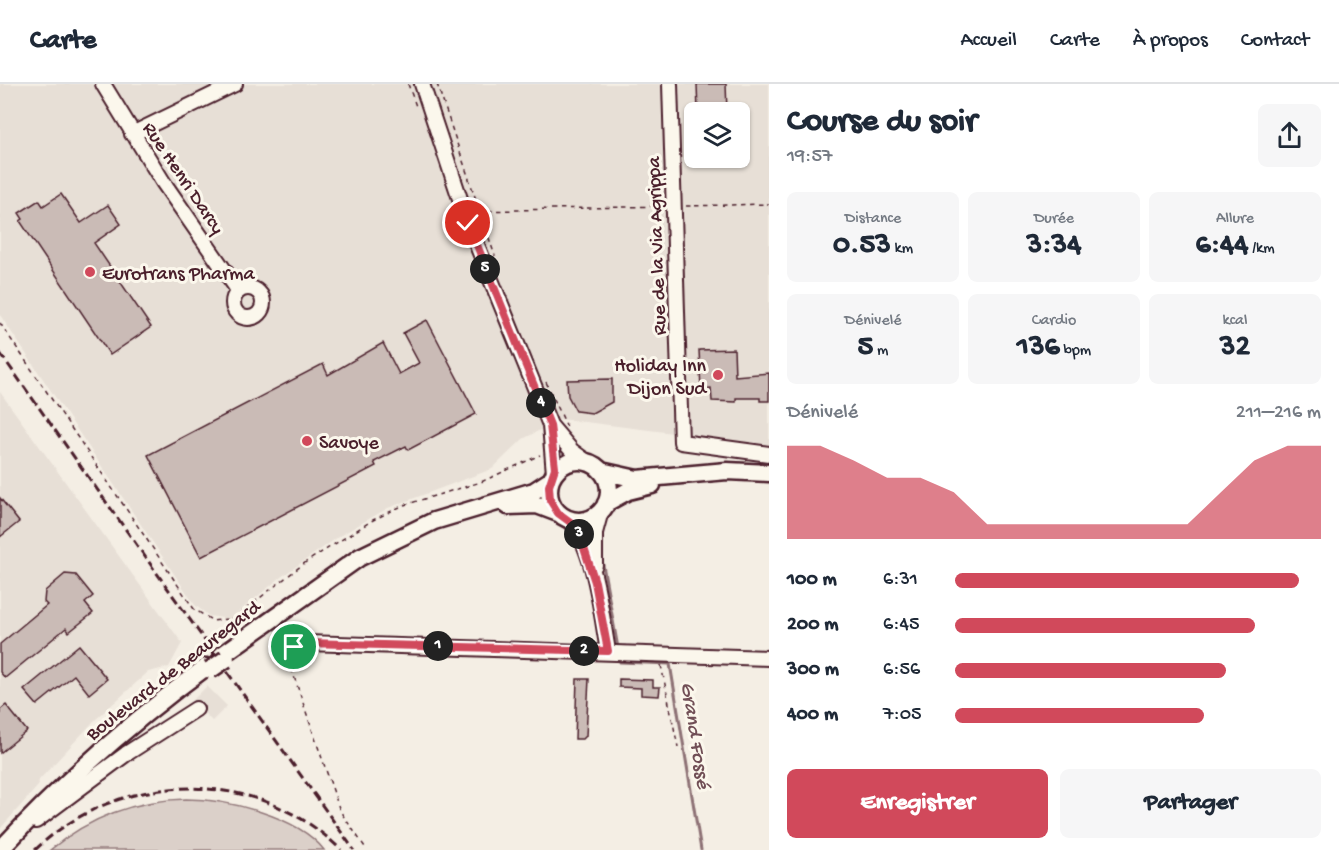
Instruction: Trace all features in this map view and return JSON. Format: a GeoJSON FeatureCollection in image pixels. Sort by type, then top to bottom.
{"type":"FeatureCollection","features":[{"type":"Feature","properties":{"kind":"main road"},"geometry":{"type":"LineString","coordinates":[[389,545],[450,515],[534,491],[568,463],[594,467],[637,479],[727,471],[769,473]]}},
{"type":"Feature","properties":{"kind":"main road"},"geometry":{"type":"LineString","coordinates":[[594,467],[609,487],[603,507]]}},
{"type":"Feature","properties":{"kind":"main road"},"geometry":{"type":"LineString","coordinates":[[553,477],[550,500],[563,516]]}},
{"type":"Feature","properties":{"kind":"main road"},"geometry":{"type":"LineString","coordinates":[[389,545],[438,526],[504,506],[537,505],[563,516],[587,520],[628,491],[661,484],[718,478],[769,479]]}},
{"type":"Feature","properties":{"kind":"main road","name":"Boulevard de Beauregard"},"geometry":{"type":"LineString","coordinates":[[10,850],[107,751],[148,716],[224,657],[389,545]]}},
{"type":"Feature","properties":{"kind":"main road","name":"Boulevard de Beauregard"},"geometry":{"type":"LineString","coordinates":[[0,850],[101,748],[145,712],[208,669]]}},
{"type":"Feature","properties":{"kind":"street","name":"Rue Henri Darcy"},"geometry":{"type":"LineString","coordinates":[[103,84],[132,134],[238,290]]}},
{"type":"Feature","properties":{"kind":"street"},"geometry":{"type":"LineString","coordinates":[[132,134],[235,84]]}},
{"type":"Feature","properties":{"kind":"street"},"geometry":{"type":"LineString","coordinates":[[422,84],[464,211],[550,425],[554,451],[553,477]]}},
{"type":"Feature","properties":{"kind":"street","name":"Rue de la Via Agrippa"},"geometry":{"type":"LineString","coordinates":[[670,84],[681,442],[769,454]]}},
{"type":"Feature","properties":{"kind":"street"},"geometry":{"type":"LineString","coordinates":[[550,425],[572,451],[594,467]]}},
{"type":"Feature","properties":{"kind":"street"},"geometry":{"type":"LineString","coordinates":[[595,582],[594,539],[603,507]]}},
{"type":"Feature","properties":{"kind":"street"},"geometry":{"type":"LineString","coordinates":[[563,516],[581,539],[595,582],[608,651]]}},
{"type":"Feature","properties":{"kind":"street"},"geometry":{"type":"LineString","coordinates":[[306,643],[769,658]]}},
{"type":"Feature","properties":{"kind":"street"},"geometry":{"type":"LineString","coordinates":[[36,821],[126,754],[196,709]]}},
{"type":"Feature","properties":{"kind":"path"},"geometry":{"type":"LineString","coordinates":[[437,84],[495,256]]}},
{"type":"Feature","properties":{"kind":"path"},"geometry":{"type":"LineString","coordinates":[[464,211],[769,204]]}},
{"type":"Feature","properties":{"kind":"path"},"geometry":{"type":"LineString","coordinates":[[0,323],[194,609],[213,621],[234,618],[348,534],[404,505],[481,482],[526,460],[554,451]]}},
{"type":"Feature","properties":{"kind":"path"},"geometry":{"type":"LineString","coordinates":[[544,377],[568,427]]}},
{"type":"Feature","properties":{"kind":"path"},"geometry":{"type":"LineString","coordinates":[[306,643],[294,647],[288,656],[292,674],[340,810],[367,850]]}},
{"type":"Feature","properties":{"kind":"path"},"geometry":{"type":"LineString","coordinates":[[662,667],[678,747]]}},
{"type":"Feature","properties":{"kind":"shaded area"},"geometry":{"type":"Polygon","coordinates":[[[0,84],[769,84],[769,445],[561,419],[523,439],[492,469],[388,508],[341,535],[281,577],[230,619],[209,616],[195,605],[0,315],[0,84]]]}},
{"type":"Feature","properties":{"kind":"shaded area"},"geometry":{"type":"Polygon","coordinates":[[[0,392],[182,643],[169,667],[148,672],[94,721],[39,780],[38,786],[0,829],[0,392]]]}},
{"type":"Feature","properties":{"kind":"shaded area"},"geometry":{"type":"Polygon","coordinates":[[[207,686],[227,706],[212,721],[192,701],[207,686]]]}},
{"type":"Feature","properties":{"kind":"shaded area"},"geometry":{"type":"Polygon","coordinates":[[[186,799],[240,806],[279,819],[312,838],[324,850],[50,850],[81,828],[114,812],[149,803],[186,799]]]}},
{"type":"Feature","properties":{"kind":"building"},"geometry":{"type":"Polygon","coordinates":[[[697,84],[726,84],[727,102],[698,102],[697,84]]]}},
{"type":"Feature","properties":{"kind":"building"},"geometry":{"type":"Polygon","coordinates":[[[61,194],[81,223],[108,205],[121,224],[94,243],[151,327],[110,355],[20,221],[23,219],[19,213],[39,200],[43,206],[61,194]]]}},
{"type":"Feature","properties":{"kind":"building"},"geometry":{"type":"Polygon","coordinates":[[[427,320],[476,414],[408,450],[406,446],[374,462],[376,466],[201,557],[148,455],[323,364],[328,375],[383,343],[399,374],[419,363],[403,333],[427,320]]]}},
{"type":"Feature","properties":{"kind":"building","name":"Holiday Inn Dijon Sud"},"geometry":{"type":"Polygon","coordinates":[[[734,349],[735,376],[769,373],[769,401],[760,401],[760,398],[736,398],[736,402],[712,401],[711,388],[701,389],[699,350],[734,349]]]}},
{"type":"Feature","properties":{"kind":"building"},"geometry":{"type":"Polygon","coordinates":[[[612,379],[612,402],[592,413],[576,411],[568,396],[567,380],[612,379]]]}},
{"type":"Feature","properties":{"kind":"building"},"geometry":{"type":"Polygon","coordinates":[[[0,498],[19,522],[0,537],[0,498]]]}},
{"type":"Feature","properties":{"kind":"building"},"geometry":{"type":"Polygon","coordinates":[[[65,574],[76,575],[93,596],[85,603],[93,613],[69,632],[66,628],[5,678],[0,672],[0,644],[47,605],[44,602],[45,591],[65,574]]]}},
{"type":"Feature","properties":{"kind":"building"},"geometry":{"type":"Polygon","coordinates":[[[79,645],[107,679],[89,694],[74,675],[37,705],[24,690],[79,645]]]}},
{"type":"Feature","properties":{"kind":"building"},"geometry":{"type":"Polygon","coordinates":[[[577,679],[589,679],[586,736],[583,739],[575,739],[577,679]]]}},
{"type":"Feature","properties":{"kind":"building"},"geometry":{"type":"Polygon","coordinates":[[[619,679],[653,680],[653,687],[660,687],[659,696],[641,695],[641,688],[619,687],[619,679]]]}},
{"type":"Feature","properties":{"kind":"building"},"geometry":{"type":"Polygon","coordinates":[[[6,705],[27,731],[0,753],[0,710],[6,705]]]}},
{"type":"Feature","properties":{"kind":"waterway","name":"Grand Fossé"},"geometry":{"type":"LineString","coordinates":[[601,554],[618,648]]}},
{"type":"Feature","properties":{"kind":"waterway","name":"Grand Fossé"},"geometry":{"type":"LineString","coordinates":[[619,657],[620,662],[670,664],[701,850]]}},
{"type":"Feature","properties":{"kind":"railway"},"geometry":{"type":"LineString","coordinates":[[0,353],[354,850]]}},
{"type":"Feature","properties":{"kind":"railway"},"geometry":{"type":"LineString","coordinates":[[35,850],[69,823],[106,804],[147,792],[188,788],[229,792],[270,803],[307,823],[341,850]]}},
{"type":"Feature","properties":{"kind":"place","name":"Eurotrans Pharma"},"geometry":{"type":"Point","coordinates":[90,272]}},
{"type":"Feature","properties":{"kind":"place","name":"Holiday Inn Dijon Sud"},"geometry":{"type":"Point","coordinates":[718,375]}},
{"type":"Feature","properties":{"kind":"place","name":"Savoye"},"geometry":{"type":"Point","coordinates":[307,441]}},
{"type":"Feature","properties":{"kind":"route"},"geometry":{"type":"LineString","coordinates":[[294,647],[306,643],[608,651],[595,582],[581,539],[573,524],[558,513],[550,500],[549,486],[555,474],[550,425],[485,270],[468,223]]}}]}
